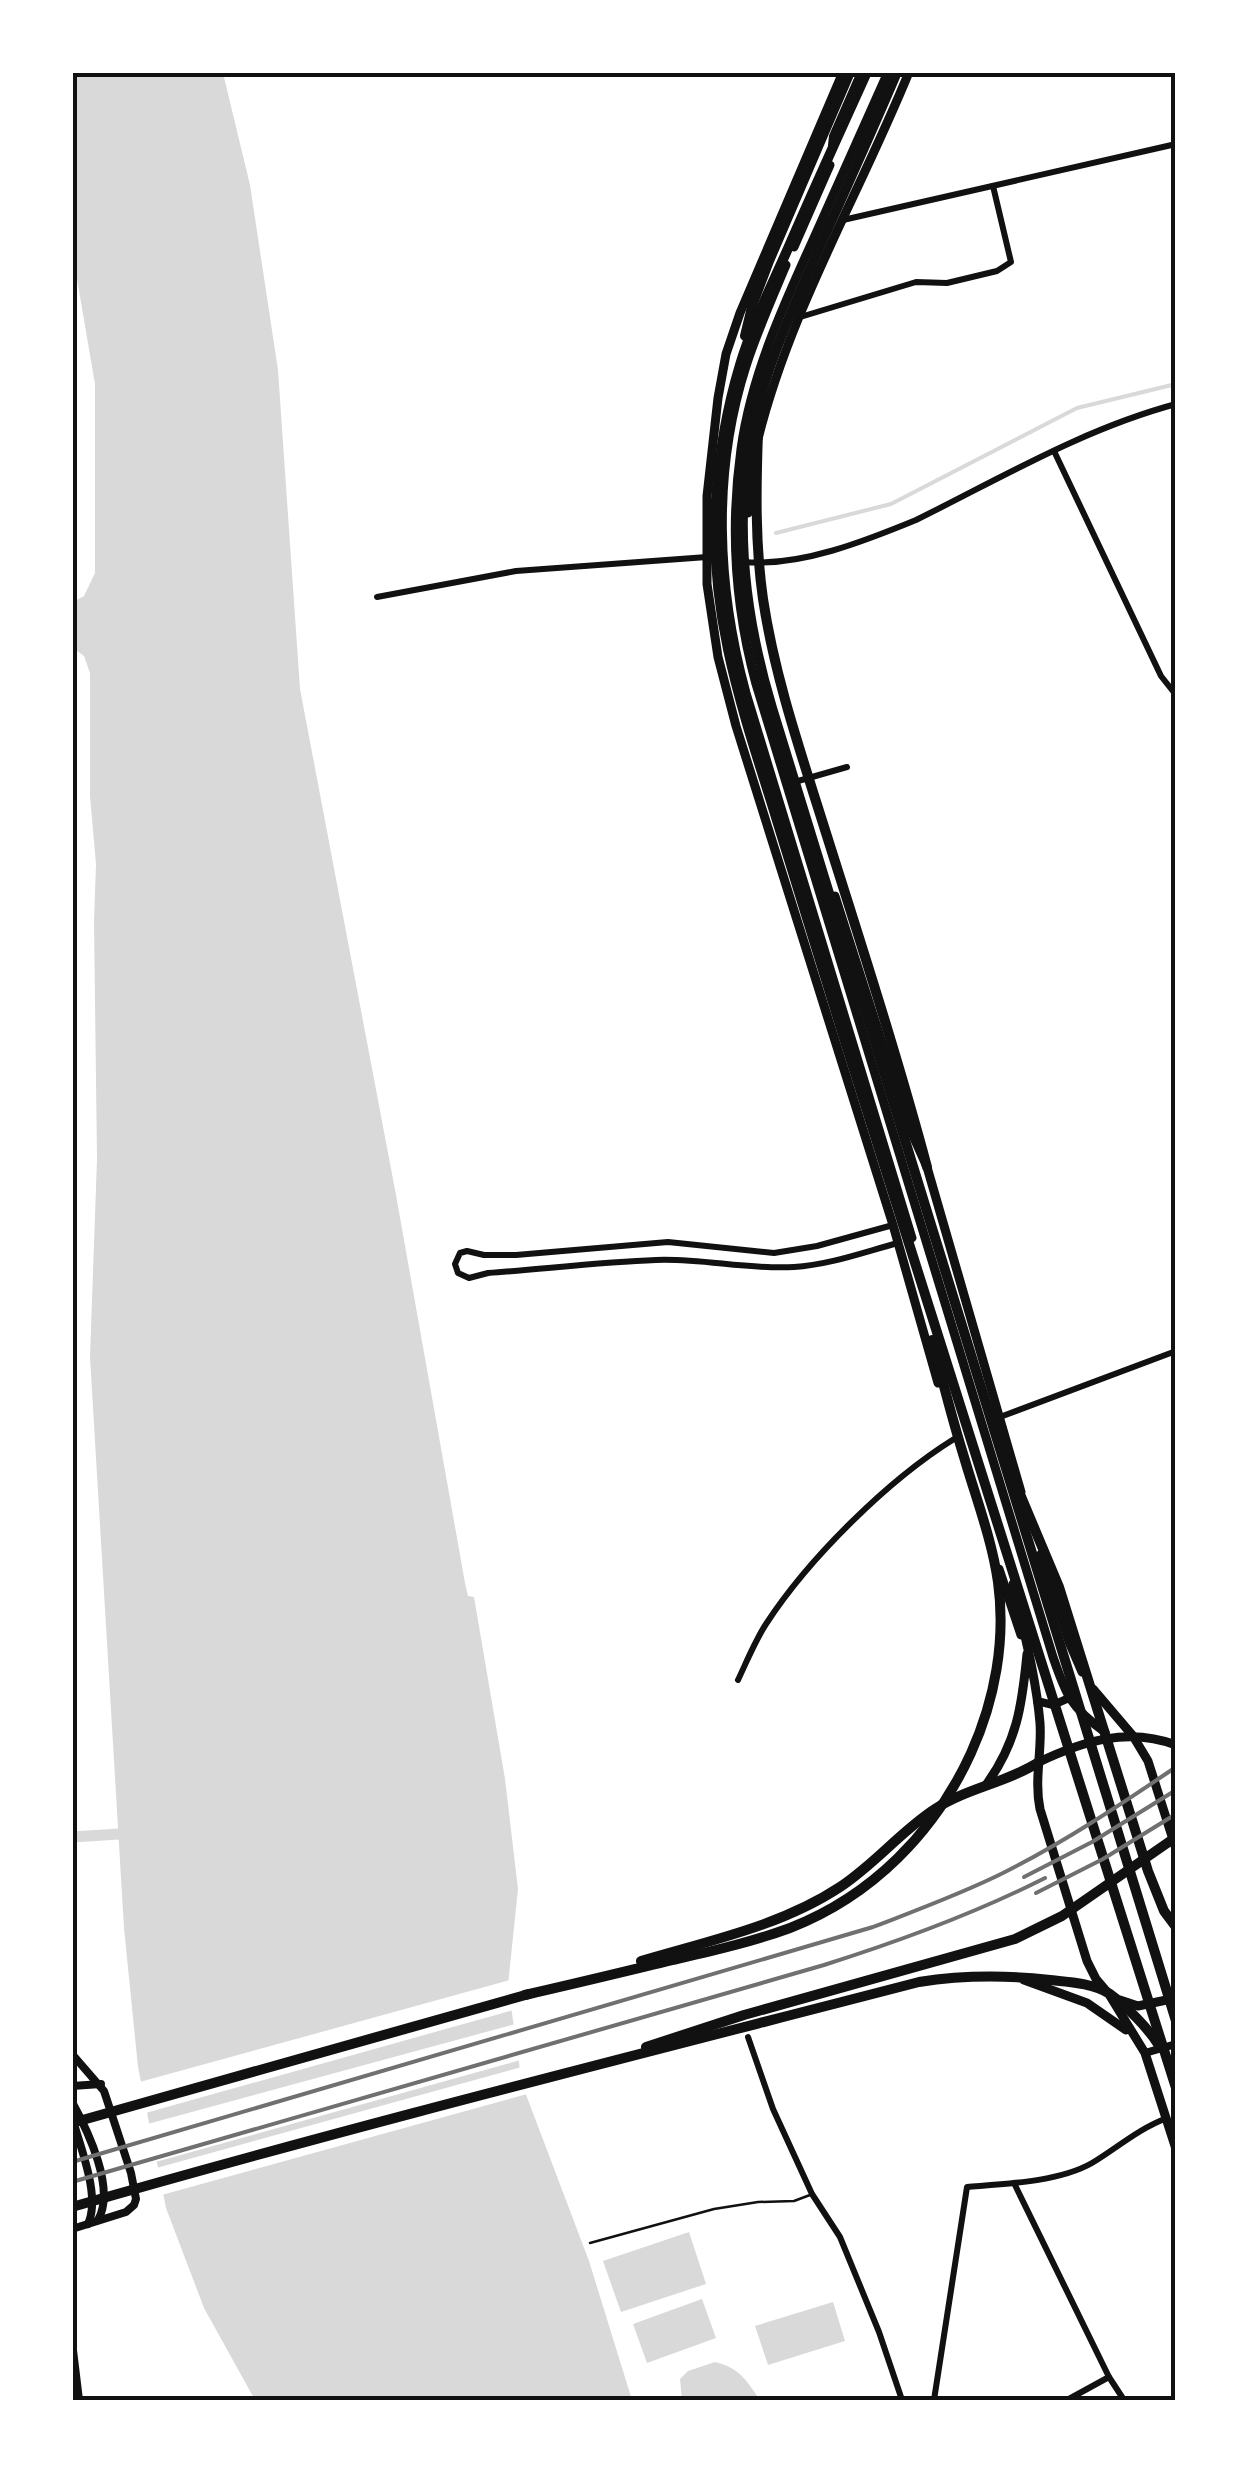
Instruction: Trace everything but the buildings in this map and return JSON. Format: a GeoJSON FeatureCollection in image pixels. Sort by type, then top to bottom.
{"type":"FeatureCollection","features":[{"type":"Feature","properties":{"kind":"highway"},"geometry":{"type":"LineString","coordinates":[[743,365],[749,318],[762,278],[847,72]]}},
{"type":"Feature","properties":{"kind":"highway"},"geometry":{"type":"LineString","coordinates":[[525,1995],[751,1941],[831,1909],[863,1888],[898,1859],[933,1818],[981,1732],[994,1686],[1000,1632],[999,1586],[992,1550],[753,744],[726,648],[717,584],[716,500],[730,403],[757,320],[866,72]]}},
{"type":"Feature","properties":{"kind":"highway"},"geometry":{"type":"LineString","coordinates":[[897,72],[782,331],[758,406],[746,474],[742,544],[747,598],[758,656],[1176,2021]]}},
{"type":"Feature","properties":{"kind":"highway"},"geometry":{"type":"LineString","coordinates":[[758,406],[757,525],[772,650],[927,1167]]}},
{"type":"Feature","properties":{"kind":"highway"},"geometry":{"type":"LineString","coordinates":[[903,1245],[1049,1681],[1176,2091]]}},
{"type":"Feature","properties":{"kind":"highway"},"geometry":{"type":"LineString","coordinates":[[998,1442],[1058,1587],[1148,1871],[1164,1911],[1176,1928]]}},
{"type":"Feature","properties":{"kind":"highway"},"geometry":{"type":"LineString","coordinates":[[72,2120],[525,1995],[791,1913],[850,1880],[936,1808],[1039,1762]]}},
{"type":"Feature","properties":{"kind":"highway"},"geometry":{"type":"LineString","coordinates":[[588,2067],[718,2022],[1016,1939],[1076,1906],[1176,1837]]}},
{"type":"Feature","properties":{"kind":"highway"},"geometry":{"type":"LineString","coordinates":[[72,2207],[588,2067],[919,1982],[966,1976],[1070,1982],[1109,1993],[1150,2032],[1176,2091]]}},
{"type":"Feature","properties":{"kind":"main road"},"geometry":{"type":"LineString","coordinates":[[847,72],[732,334],[710,461],[705,557],[718,657],[736,726],[893,1225],[903,1245],[954,1439],[1027,1653],[1016,1729],[1001,1763],[984,1787]]}},
{"type":"Feature","properties":{"kind":"main road"},"geometry":{"type":"LineString","coordinates":[[866,72],[743,365],[723,510],[723,560],[734,645],[1004,1550],[1037,1701],[1038,1797],[1044,1824],[1087,1961],[1145,2053],[1176,2149]]}},
{"type":"Feature","properties":{"kind":"main road"},"geometry":{"type":"LineString","coordinates":[[888,72],[758,374],[741,446],[735,510],[739,603],[756,684],[1054,1657],[1076,1709],[1111,1737]]}},
{"type":"Feature","properties":{"kind":"main road"},"geometry":{"type":"LineString","coordinates":[[909,72],[798,318],[763,418],[748,509],[748,562],[759,643],[798,781],[908,1127],[927,1167],[1015,1472],[1077,1663],[1094,1692],[1133,1736],[1148,1761],[1176,1849]]}},
{"type":"Feature","properties":{"kind":"main road"},"geometry":{"type":"LineString","coordinates":[[778,222],[785,266]]}},
{"type":"Feature","properties":{"kind":"main road"},"geometry":{"type":"LineString","coordinates":[[718,398],[743,365]]}},
{"type":"Feature","properties":{"kind":"main road"},"geometry":{"type":"LineString","coordinates":[[836,946],[840,912]]}},
{"type":"Feature","properties":{"kind":"main road"},"geometry":{"type":"LineString","coordinates":[[897,1143],[927,1167]]}},
{"type":"Feature","properties":{"kind":"main road"},"geometry":{"type":"LineString","coordinates":[[990,1454],[1000,1417]]}},
{"type":"Feature","properties":{"kind":"main road"},"geometry":{"type":"LineString","coordinates":[[1007,1508],[1015,1472]]}},
{"type":"Feature","properties":{"kind":"main road"},"geometry":{"type":"LineString","coordinates":[[1039,1762],[1111,1737],[1133,1736],[1176,1745]]}},
{"type":"Feature","properties":{"kind":"main road"},"geometry":{"type":"LineString","coordinates":[[1012,1976],[1121,2016],[1150,2032]]}},
{"type":"Feature","properties":{"kind":"main road"},"geometry":{"type":"LineString","coordinates":[[1109,1993],[1138,2006],[1176,1998]]}},
{"type":"Feature","properties":{"kind":"main road"},"geometry":{"type":"LineString","coordinates":[[1086,2003],[1137,2040]]}},
{"type":"Feature","properties":{"kind":"street"},"geometry":{"type":"LineString","coordinates":[[806,158],[832,136],[866,72]]}},
{"type":"Feature","properties":{"kind":"street"},"geometry":{"type":"LineString","coordinates":[[830,165],[832,136]]}},
{"type":"Feature","properties":{"kind":"street"},"geometry":{"type":"LineString","coordinates":[[843,220],[1176,144]]}},
{"type":"Feature","properties":{"kind":"street"},"geometry":{"type":"LineString","coordinates":[[782,312],[798,318],[916,282],[947,283],[998,272],[1011,262],[992,186]]}},
{"type":"Feature","properties":{"kind":"street"},"geometry":{"type":"LineString","coordinates":[[377,597],[516,571],[705,557],[748,562],[804,557],[889,532],[1109,426],[1176,404]]}},
{"type":"Feature","properties":{"kind":"street"},"geometry":{"type":"LineString","coordinates":[[1054,451],[1162,676],[1176,695]]}},
{"type":"Feature","properties":{"kind":"street"},"geometry":{"type":"LineString","coordinates":[[723,510],[748,509]]}},
{"type":"Feature","properties":{"kind":"street"},"geometry":{"type":"LineString","coordinates":[[709,606],[739,603]]}},
{"type":"Feature","properties":{"kind":"street"},"geometry":{"type":"LineString","coordinates":[[798,781],[847,767]]}},
{"type":"Feature","properties":{"kind":"street"},"geometry":{"type":"LineString","coordinates":[[893,1225],[817,1246],[774,1253],[668,1242],[516,1255],[467,1251],[460,1254],[456,1264],[458,1273],[469,1278],[488,1273],[657,1260],[797,1267],[903,1245]]}},
{"type":"Feature","properties":{"kind":"street"},"geometry":{"type":"LineString","coordinates":[[1000,1417],[1176,1351]]}},
{"type":"Feature","properties":{"kind":"street"},"geometry":{"type":"LineString","coordinates":[[738,1680],[764,1626],[826,1549],[916,1464],[954,1439]]}},
{"type":"Feature","properties":{"kind":"street"},"geometry":{"type":"LineString","coordinates":[[1037,1701],[1053,1705],[1069,1698]]}},
{"type":"Feature","properties":{"kind":"street"},"geometry":{"type":"LineString","coordinates":[[748,2037],[773,2109],[812,2194],[840,2237],[880,2332],[902,2400]]}},
{"type":"Feature","properties":{"kind":"street"},"geometry":{"type":"LineString","coordinates":[[1145,2053],[1176,2044]]}},
{"type":"Feature","properties":{"kind":"street"},"geometry":{"type":"LineString","coordinates":[[72,2054],[101,2084],[136,2198],[131,2209],[72,2229]]}},
{"type":"Feature","properties":{"kind":"street"},"geometry":{"type":"LineString","coordinates":[[72,2086],[101,2084]]}},
{"type":"Feature","properties":{"kind":"street"},"geometry":{"type":"LineString","coordinates":[[72,2102],[85,2125],[102,2180],[104,2204],[92,2223]]}},
{"type":"Feature","properties":{"kind":"street"},"geometry":{"type":"LineString","coordinates":[[934,2400],[967,2186],[1032,2182],[1088,2166],[1147,2126],[1166,2118]]}},
{"type":"Feature","properties":{"kind":"street"},"geometry":{"type":"LineString","coordinates":[[72,2120],[91,2192],[92,2223]]}},
{"type":"Feature","properties":{"kind":"street"},"geometry":{"type":"LineString","coordinates":[[1014,2183],[1124,2400]]}},
{"type":"Feature","properties":{"kind":"street"},"geometry":{"type":"LineString","coordinates":[[72,2342],[78,2400]]}},
{"type":"Feature","properties":{"kind":"street"},"geometry":{"type":"LineString","coordinates":[[1067,2400],[1109,2377]]}},
{"type":"Feature","properties":{"kind":"lane"},"geometry":{"type":"LineString","coordinates":[[590,2242],[714,2209],[794,2201],[812,2194]]}},
{"type":"Feature","properties":{"kind":"shaded area"},"geometry":{"type":"Polygon","coordinates":[[[73,73],[223,73],[250,185],[278,370],[300,689],[465,1583],[468,1596],[474,1597],[505,1779],[518,1889],[508,1985],[522,2084],[589,2261],[632,2400],[255,2400],[204,2308],[166,2208],[138,2067],[124,1928],[90,1357],[97,1159],[96,864],[90,796],[90,673],[84,656],[73,648],[73,602],[84,596],[95,573],[95,384],[72,250],[73,73]]]}},
{"type":"Feature","properties":{"kind":"shaded area"},"geometry":{"type":"Polygon","coordinates":[[[689,2232],[706,2284],[621,2312],[603,2261],[689,2232]]]}},
{"type":"Feature","properties":{"kind":"shaded area"},"geometry":{"type":"Polygon","coordinates":[[[702,2299],[716,2338],[647,2363],[633,2324],[702,2299]]]}},
{"type":"Feature","properties":{"kind":"shaded area"},"geometry":{"type":"Polygon","coordinates":[[[833,2302],[845,2341],[768,2365],[755,2326],[833,2302]]]}},
{"type":"Feature","properties":{"kind":"shaded area"},"geometry":{"type":"Polygon","coordinates":[[[715,2362],[737,2371],[760,2400],[682,2400],[680,2379],[688,2371],[715,2362]]]}},
{"type":"Feature","properties":{"kind":"pier"},"geometry":{"type":"Polygon","coordinates":[[[514,1979],[517,2009],[142,2114],[136,2083],[514,1979]]]}},
{"type":"Feature","properties":{"kind":"pier"},"geometry":{"type":"Polygon","coordinates":[[[519,2023],[524,2059],[152,2163],[144,2125],[519,2023]]]}},
{"type":"Feature","properties":{"kind":"pier"},"geometry":{"type":"Polygon","coordinates":[[[525,2066],[531,2093],[158,2196],[153,2169],[525,2066]]]}},
{"type":"Feature","properties":{"kind":"waterway"},"geometry":{"type":"LineString","coordinates":[[776,533],[891,504],[1077,408],[1176,384]]}},
{"type":"Feature","properties":{"kind":"waterway"},"geometry":{"type":"LineString","coordinates":[[72,1837],[119,1834]]}},
{"type":"Feature","properties":{"kind":"railway"},"geometry":{"type":"LineString","coordinates":[[72,2162],[873,1927],[971,1888],[1025,1861],[1176,1767]]}},
{"type":"Feature","properties":{"kind":"railway"},"geometry":{"type":"LineString","coordinates":[[1024,1877],[1092,1842],[1176,1790]]}},
{"type":"Feature","properties":{"kind":"railway"},"geometry":{"type":"LineString","coordinates":[[1036,1893],[1103,1859],[1176,1814]]}},
{"type":"Feature","properties":{"kind":"railway"},"geometry":{"type":"LineString","coordinates":[[72,2182],[824,1965],[936,1926],[1045,1878]]}}]}
